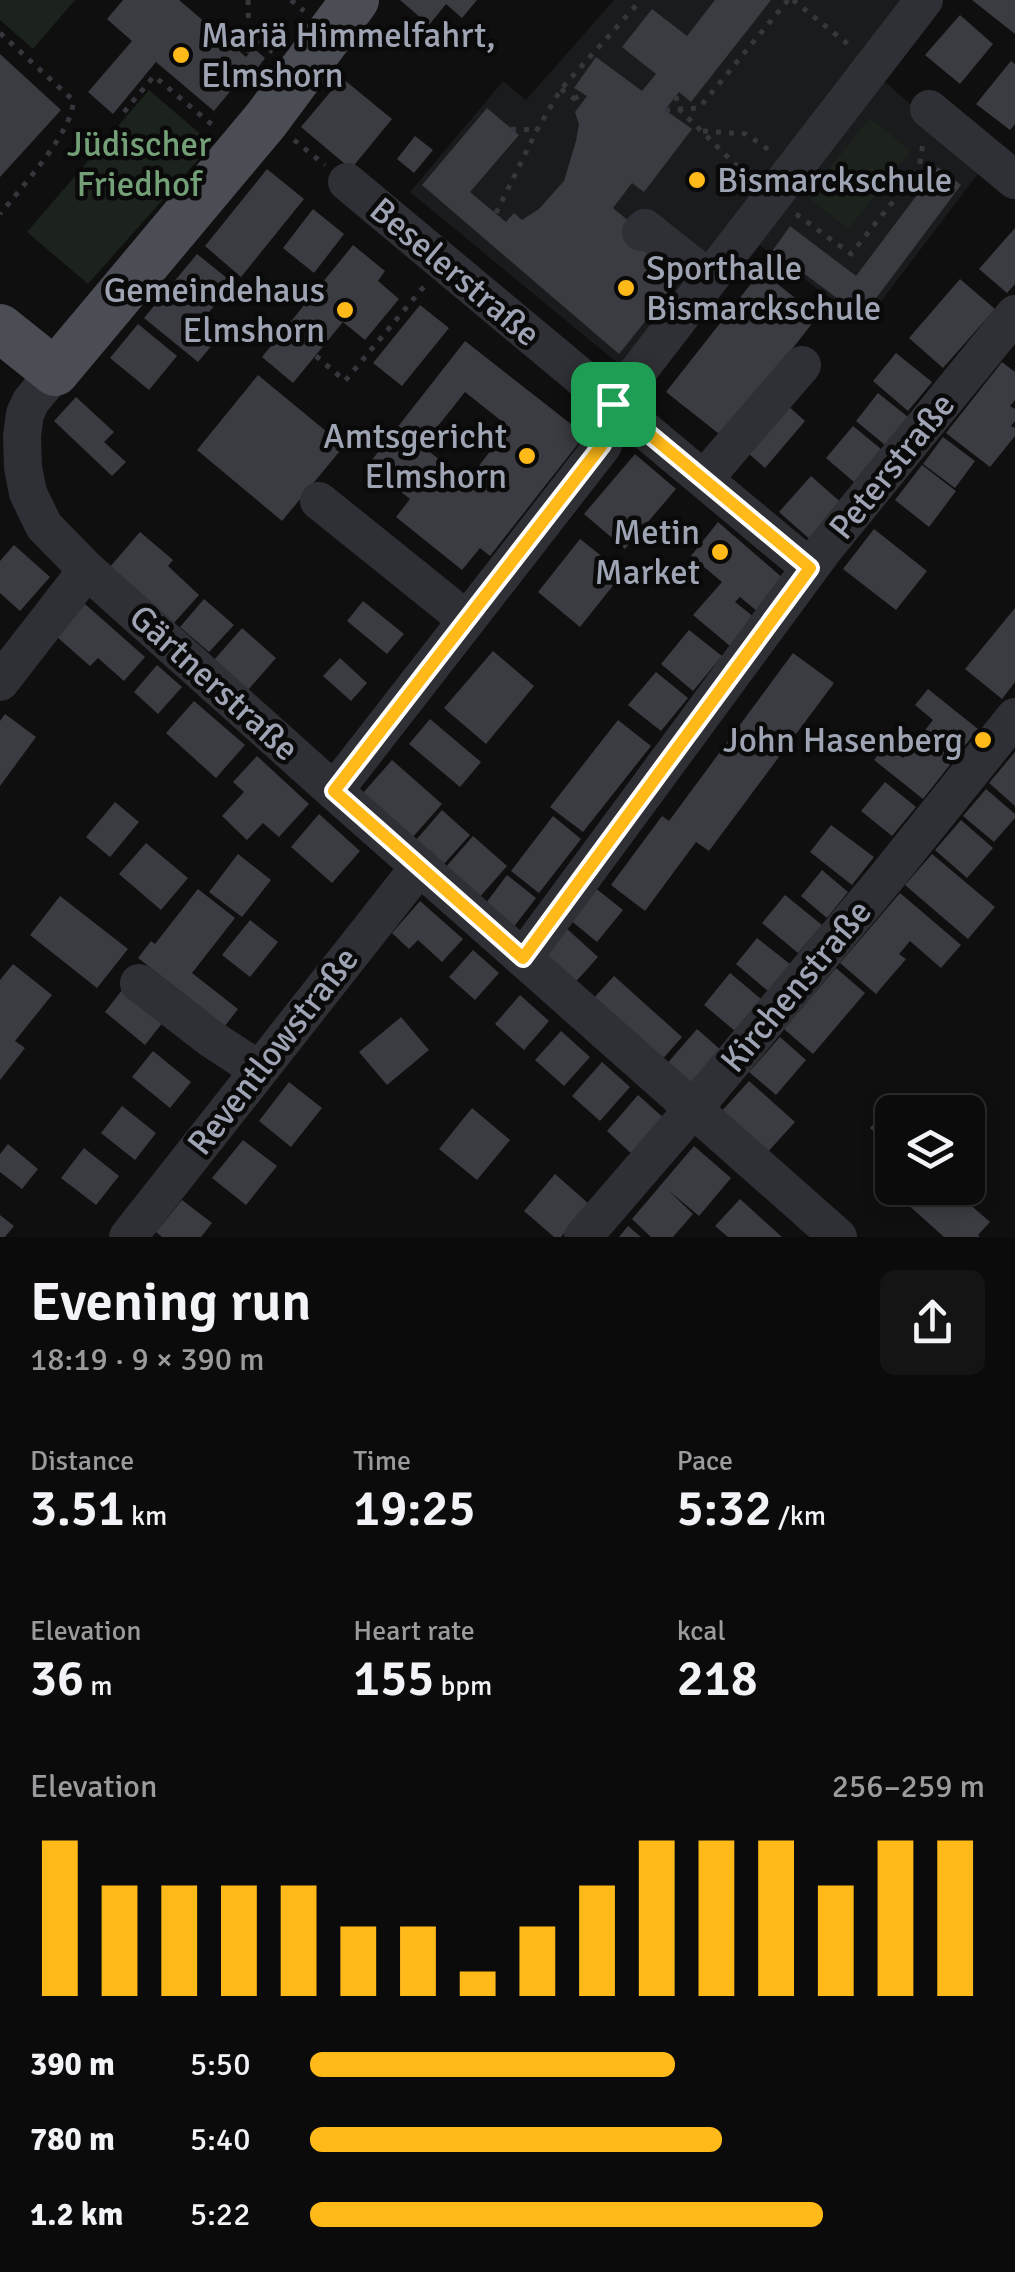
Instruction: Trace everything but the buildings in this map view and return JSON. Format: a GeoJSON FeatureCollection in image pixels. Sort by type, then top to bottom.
{"type":"FeatureCollection","features":[{"type":"Feature","properties":{"kind":"main road"},"geometry":{"type":"LineString","coordinates":[[0,328],[55,372],[262,139],[355,0]]}},
{"type":"Feature","properties":{"kind":"street"},"geometry":{"type":"LineString","coordinates":[[334,791],[602,445],[613,404],[924,0]]}},
{"type":"Feature","properties":{"kind":"street"},"geometry":{"type":"LineString","coordinates":[[929,109],[1015,180]]}},
{"type":"Feature","properties":{"kind":"street","name":"Beselerstraße"},"geometry":{"type":"LineString","coordinates":[[346,182],[810,568]]}},
{"type":"Feature","properties":{"kind":"street"},"geometry":{"type":"LineString","coordinates":[[641,232],[645,228],[709,280]]}},
{"type":"Feature","properties":{"kind":"street","name":"Peterstraße"},"geometry":{"type":"LineString","coordinates":[[523,958],[810,568],[1015,314]]}},
{"type":"Feature","properties":{"kind":"street"},"geometry":{"type":"LineString","coordinates":[[704,479],[802,365]]}},
{"type":"Feature","properties":{"kind":"street","name":"Gärtnerstraße"},"geometry":{"type":"LineString","coordinates":[[55,372],[31,400],[12,465],[44,526],[87,570],[838,1237]]}},
{"type":"Feature","properties":{"kind":"street"},"geometry":{"type":"LineString","coordinates":[[319,501],[467,620]]}},
{"type":"Feature","properties":{"kind":"street"},"geometry":{"type":"LineString","coordinates":[[0,682],[87,570]]}},
{"type":"Feature","properties":{"kind":"street","name":"Kirchenstraße"},"geometry":{"type":"LineString","coordinates":[[583,1237],[1011,730]]}},
{"type":"Feature","properties":{"kind":"street","name":"Reventlowstraße"},"geometry":{"type":"LineString","coordinates":[[128,1237],[420,866]]}},
{"type":"Feature","properties":{"kind":"street"},"geometry":{"type":"LineString","coordinates":[[139,983],[259,1070]]}},
{"type":"Feature","properties":{"kind":"path"},"geometry":{"type":"LineString","coordinates":[[248,0],[249,53]]}},
{"type":"Feature","properties":{"kind":"path"},"geometry":{"type":"LineString","coordinates":[[496,213],[536,130],[561,90],[641,0]]}},
{"type":"Feature","properties":{"kind":"path"},"geometry":{"type":"LineString","coordinates":[[666,110],[700,108],[791,0],[875,66]]}},
{"type":"Feature","properties":{"kind":"path"},"geometry":{"type":"LineString","coordinates":[[0,33],[73,100],[74,112],[53,147],[0,214]]}},
{"type":"Feature","properties":{"kind":"path","name":"Beselerstraße"},"geometry":{"type":"LineString","coordinates":[[124,112],[154,76],[346,182]]}},
{"type":"Feature","properties":{"kind":"path"},"geometry":{"type":"LineString","coordinates":[[561,90],[577,102],[583,94]]}},
{"type":"Feature","properties":{"kind":"path"},"geometry":{"type":"LineString","coordinates":[[676,96],[678,108],[771,200]]}},
{"type":"Feature","properties":{"kind":"path"},"geometry":{"type":"LineString","coordinates":[[511,128],[536,130]]}},
{"type":"Feature","properties":{"kind":"path"},"geometry":{"type":"LineString","coordinates":[[700,130],[746,134]]}},
{"type":"Feature","properties":{"kind":"path"},"geometry":{"type":"LineString","coordinates":[[804,220],[850,254],[919,169]]}},
{"type":"Feature","properties":{"kind":"path"},"geometry":{"type":"LineString","coordinates":[[316,356],[344,381],[444,262]]}},
{"type":"Feature","properties":{"kind":"shaded area","name":"Bismarckschule"},"geometry":{"type":"Polygon","coordinates":[[[614,0],[906,0],[861,61],[983,167],[864,324],[733,225],[620,365],[410,192],[503,81],[526,100],[614,0]]]}},
{"type":"Feature","properties":{"kind":"green space"},"geometry":{"type":"Polygon","coordinates":[[[0,0],[75,0],[33,49],[0,20],[0,0]]]}},
{"type":"Feature","properties":{"kind":"green space","name":"Jüdischer Friedhof"},"geometry":{"type":"Polygon","coordinates":[[[149,90],[212,144],[88,284],[27,232],[149,90]]]}},
{"type":"Feature","properties":{"kind":"green space"},"geometry":{"type":"Polygon","coordinates":[[[870,118],[911,151],[848,229],[807,196],[870,118]]]}},
{"type":"Feature","properties":{"kind":"place","name":"Mariä Himmelfahrt, Elmshorn"},"geometry":{"type":"Point","coordinates":[181,55]}},
{"type":"Feature","properties":{"kind":"place","name":"Bismarckschule"},"geometry":{"type":"Point","coordinates":[697,180]}},
{"type":"Feature","properties":{"kind":"place","name":"Sporthalle Bismarckschule"},"geometry":{"type":"Point","coordinates":[626,288]}},
{"type":"Feature","properties":{"kind":"place","name":"Gemeindehaus Elmshorn"},"geometry":{"type":"Point","coordinates":[345,310]}},
{"type":"Feature","properties":{"kind":"place","name":"Amtsgericht Elmshorn"},"geometry":{"type":"Point","coordinates":[527,456]}},
{"type":"Feature","properties":{"kind":"place","name":"Metin Market"},"geometry":{"type":"Point","coordinates":[720,552]}},
{"type":"Feature","properties":{"kind":"place","name":"John Hasenberg"},"geometry":{"type":"Point","coordinates":[983,740]}},
{"type":"Feature","properties":{"kind":"route"},"geometry":{"type":"LineString","coordinates":[[613,404],[810,568],[523,958],[334,791],[602,445],[613,404]]}}]}
